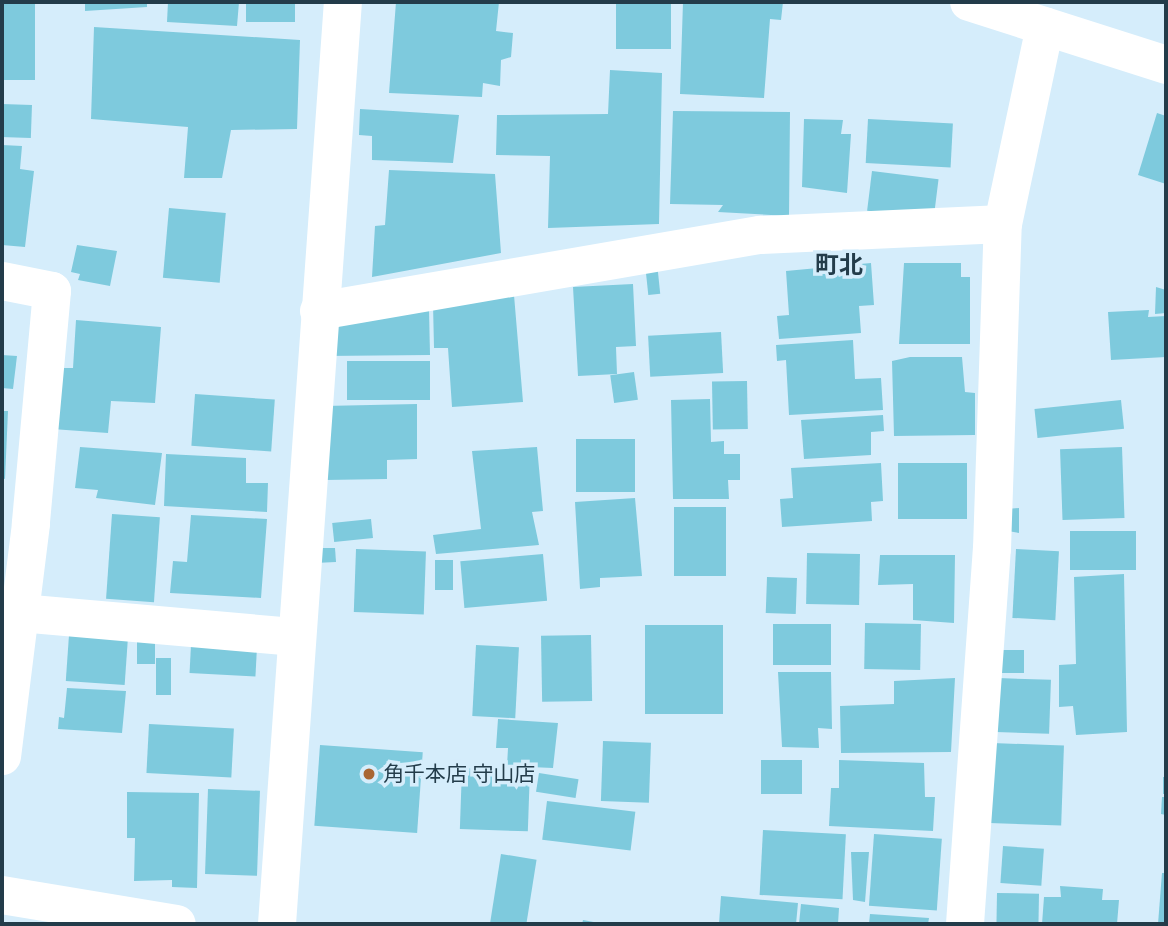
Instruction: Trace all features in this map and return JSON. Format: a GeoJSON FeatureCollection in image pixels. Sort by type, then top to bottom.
{"type":"FeatureCollection","features":[{"type":"Feature","properties":{"kind":"street"},"geometry":{"type":"LineString","coordinates":[[277,924],[343,2]]}},
{"type":"Feature","properties":{"kind":"street"},"geometry":{"type":"LineString","coordinates":[[969,2],[1166,65]]}},
{"type":"Feature","properties":{"kind":"street"},"geometry":{"type":"LineString","coordinates":[[965,924],[992,549],[1003,224],[1045,26]]}},
{"type":"Feature","properties":{"kind":"street"},"geometry":{"type":"LineString","coordinates":[[319,311],[760,235],[1003,224]]}},
{"type":"Feature","properties":{"kind":"street"},"geometry":{"type":"LineString","coordinates":[[2,281],[52,290],[20,613],[2,756]]}},
{"type":"Feature","properties":{"kind":"street"},"geometry":{"type":"LineString","coordinates":[[20,613],[296,637]]}},
{"type":"Feature","properties":{"kind":"street"},"geometry":{"type":"LineString","coordinates":[[2,895],[177,924]]}},
{"type":"Feature","properties":{"kind":"building"},"geometry":{"type":"Polygon","coordinates":[[[2,2],[35,2],[35,80],[2,80],[2,2]]]}},
{"type":"Feature","properties":{"kind":"building"},"geometry":{"type":"Polygon","coordinates":[[[85,2],[147,2],[147,7],[85,11],[85,2]]]}},
{"type":"Feature","properties":{"kind":"building"},"geometry":{"type":"Polygon","coordinates":[[[168,2],[239,2],[237,26],[167,22],[168,2]]]}},
{"type":"Feature","properties":{"kind":"building"},"geometry":{"type":"Polygon","coordinates":[[[246,2],[295,2],[295,22],[246,22],[246,2]]]}},
{"type":"Feature","properties":{"kind":"building"},"geometry":{"type":"Polygon","coordinates":[[[396,2],[499,2],[496,31],[513,33],[511,57],[501,60],[500,86],[483,83],[482,97],[389,93],[396,2]]]}},
{"type":"Feature","properties":{"kind":"building"},"geometry":{"type":"Polygon","coordinates":[[[616,2],[671,2],[671,49],[616,49],[616,2]]]}},
{"type":"Feature","properties":{"kind":"building"},"geometry":{"type":"Polygon","coordinates":[[[683,2],[783,2],[781,20],[770,19],[764,98],[680,94],[683,2]]]}},
{"type":"Feature","properties":{"kind":"building"},"geometry":{"type":"Polygon","coordinates":[[[94,27],[300,40],[297,129],[231,130],[222,178],[184,178],[188,127],[91,119],[94,27]]]}},
{"type":"Feature","properties":{"kind":"building"},"geometry":{"type":"Polygon","coordinates":[[[610,70],[662,73],[659,224],[548,228],[550,156],[496,155],[497,115],[608,114],[610,70]]]}},
{"type":"Feature","properties":{"kind":"building"},"geometry":{"type":"Polygon","coordinates":[[[2,104],[32,105],[31,138],[2,137],[2,104]]]}},
{"type":"Feature","properties":{"kind":"building"},"geometry":{"type":"Polygon","coordinates":[[[360,109],[459,115],[453,163],[372,160],[372,136],[359,135],[360,109]]]}},
{"type":"Feature","properties":{"kind":"building"},"geometry":{"type":"Polygon","coordinates":[[[673,111],[790,112],[789,216],[718,212],[723,205],[670,204],[673,111]]]}},
{"type":"Feature","properties":{"kind":"building"},"geometry":{"type":"Polygon","coordinates":[[[1157,113],[1166,116],[1166,184],[1138,175],[1157,113]]]}},
{"type":"Feature","properties":{"kind":"building"},"geometry":{"type":"Polygon","coordinates":[[[804,119],[843,120],[841,134],[851,134],[847,193],[802,187],[804,119]]]}},
{"type":"Feature","properties":{"kind":"building"},"geometry":{"type":"Polygon","coordinates":[[[868,119],[953,123],[951,167],[866,163],[868,119]]]}},
{"type":"Feature","properties":{"kind":"building"},"geometry":{"type":"Polygon","coordinates":[[[2,145],[22,146],[20,169],[34,171],[25,247],[2,245],[2,145]]]}},
{"type":"Feature","properties":{"kind":"building"},"geometry":{"type":"Polygon","coordinates":[[[389,170],[495,174],[501,253],[372,277],[375,226],[385,225],[389,170]]]}},
{"type":"Feature","properties":{"kind":"building"},"geometry":{"type":"Polygon","coordinates":[[[872,171],[939,179],[934,219],[867,211],[872,171]]]}},
{"type":"Feature","properties":{"kind":"building"},"geometry":{"type":"Polygon","coordinates":[[[169,208],[226,213],[220,283],[163,278],[169,208]]]}},
{"type":"Feature","properties":{"kind":"building"},"geometry":{"type":"Polygon","coordinates":[[[77,245],[117,251],[110,286],[78,280],[80,274],[71,272],[77,245]]]}},
{"type":"Feature","properties":{"kind":"building"},"geometry":{"type":"Polygon","coordinates":[[[657,263],[660,294],[648,295],[645,264],[657,263]]]}},
{"type":"Feature","properties":{"kind":"building"},"geometry":{"type":"Polygon","coordinates":[[[871,263],[874,305],[859,306],[861,333],[779,339],[777,316],[789,315],[786,271],[871,263]]]}},
{"type":"Feature","properties":{"kind":"building"},"geometry":{"type":"Polygon","coordinates":[[[904,263],[961,263],[961,277],[970,277],[970,344],[899,344],[904,263]]]}},
{"type":"Feature","properties":{"kind":"building"},"geometry":{"type":"Polygon","coordinates":[[[633,284],[636,346],[616,347],[617,374],[578,376],[573,287],[633,284]]]}},
{"type":"Feature","properties":{"kind":"building"},"geometry":{"type":"Polygon","coordinates":[[[1156,287],[1166,290],[1166,313],[1155,314],[1156,287]]]}},
{"type":"Feature","properties":{"kind":"building"},"geometry":{"type":"Polygon","coordinates":[[[514,295],[523,402],[452,407],[448,348],[434,348],[433,304],[514,295]]]}},
{"type":"Feature","properties":{"kind":"building"},"geometry":{"type":"Polygon","coordinates":[[[429,309],[430,355],[324,356],[335,323],[429,309]]]}},
{"type":"Feature","properties":{"kind":"building"},"geometry":{"type":"Polygon","coordinates":[[[1149,310],[1148,317],[1166,316],[1166,357],[1111,360],[1108,312],[1149,310]]]}},
{"type":"Feature","properties":{"kind":"building"},"geometry":{"type":"Polygon","coordinates":[[[76,320],[161,327],[155,403],[111,401],[108,433],[52,429],[57,368],[73,368],[76,320]]]}},
{"type":"Feature","properties":{"kind":"building"},"geometry":{"type":"Polygon","coordinates":[[[721,332],[723,373],[650,377],[648,336],[721,332]]]}},
{"type":"Feature","properties":{"kind":"building"},"geometry":{"type":"Polygon","coordinates":[[[853,340],[855,379],[881,378],[883,410],[789,415],[786,360],[777,361],[776,345],[853,340]]]}},
{"type":"Feature","properties":{"kind":"building"},"geometry":{"type":"Polygon","coordinates":[[[2,355],[17,356],[13,389],[2,388],[2,355]]]}},
{"type":"Feature","properties":{"kind":"building"},"geometry":{"type":"Polygon","coordinates":[[[910,357],[962,357],[965,392],[975,393],[975,435],[894,436],[892,361],[910,357]]]}},
{"type":"Feature","properties":{"kind":"building"},"geometry":{"type":"Polygon","coordinates":[[[347,361],[430,361],[430,400],[347,400],[347,361]]]}},
{"type":"Feature","properties":{"kind":"building"},"geometry":{"type":"Polygon","coordinates":[[[634,372],[638,400],[614,403],[610,375],[634,372]]]}},
{"type":"Feature","properties":{"kind":"building"},"geometry":{"type":"Polygon","coordinates":[[[747,381],[748,429],[713,430],[712,382],[747,381]]]}},
{"type":"Feature","properties":{"kind":"building"},"geometry":{"type":"Polygon","coordinates":[[[195,394],[275,400],[271,451],[191,446],[195,394]]]}},
{"type":"Feature","properties":{"kind":"building"},"geometry":{"type":"Polygon","coordinates":[[[710,399],[711,442],[724,441],[724,454],[740,454],[740,480],[728,480],[729,499],[673,499],[671,400],[710,399]]]}},
{"type":"Feature","properties":{"kind":"building"},"geometry":{"type":"Polygon","coordinates":[[[1121,400],[1124,429],[1038,438],[1034,409],[1121,400]]]}},
{"type":"Feature","properties":{"kind":"building"},"geometry":{"type":"Polygon","coordinates":[[[417,404],[417,459],[387,460],[387,479],[325,480],[324,406],[417,404]]]}},
{"type":"Feature","properties":{"kind":"building"},"geometry":{"type":"Polygon","coordinates":[[[2,411],[8,411],[5,479],[2,478],[2,411]]]}},
{"type":"Feature","properties":{"kind":"building"},"geometry":{"type":"Polygon","coordinates":[[[883,415],[884,431],[871,432],[871,455],[804,459],[801,420],[883,415]]]}},
{"type":"Feature","properties":{"kind":"building"},"geometry":{"type":"Polygon","coordinates":[[[576,439],[635,439],[635,492],[576,492],[576,439]]]}},
{"type":"Feature","properties":{"kind":"building"},"geometry":{"type":"Polygon","coordinates":[[[80,447],[162,453],[155,505],[96,498],[98,490],[75,488],[80,447]]]}},
{"type":"Feature","properties":{"kind":"building"},"geometry":{"type":"Polygon","coordinates":[[[537,447],[543,511],[532,512],[539,545],[436,554],[433,535],[481,529],[472,451],[537,447]]]}},
{"type":"Feature","properties":{"kind":"building"},"geometry":{"type":"Polygon","coordinates":[[[1122,447],[1124,518],[1063,520],[1060,449],[1122,447]]]}},
{"type":"Feature","properties":{"kind":"building"},"geometry":{"type":"Polygon","coordinates":[[[166,454],[246,458],[246,483],[268,483],[267,512],[164,506],[166,454]]]}},
{"type":"Feature","properties":{"kind":"building"},"geometry":{"type":"Polygon","coordinates":[[[881,463],[883,501],[871,502],[872,521],[782,527],[780,499],[793,498],[791,468],[881,463]]]}},
{"type":"Feature","properties":{"kind":"building"},"geometry":{"type":"Polygon","coordinates":[[[898,463],[967,463],[967,519],[898,519],[898,463]]]}},
{"type":"Feature","properties":{"kind":"building"},"geometry":{"type":"Polygon","coordinates":[[[635,498],[642,576],[600,578],[600,587],[580,589],[575,502],[635,498]]]}},
{"type":"Feature","properties":{"kind":"building"},"geometry":{"type":"Polygon","coordinates":[[[674,507],[726,507],[726,576],[674,576],[674,507]]]}},
{"type":"Feature","properties":{"kind":"building"},"geometry":{"type":"Polygon","coordinates":[[[1019,508],[1019,533],[1008,531],[1007,509],[1019,508]]]}},
{"type":"Feature","properties":{"kind":"building"},"geometry":{"type":"Polygon","coordinates":[[[112,514],[160,517],[154,602],[106,599],[112,514]]]}},
{"type":"Feature","properties":{"kind":"building"},"geometry":{"type":"Polygon","coordinates":[[[191,515],[267,519],[261,598],[170,593],[173,561],[187,562],[191,515]]]}},
{"type":"Feature","properties":{"kind":"building"},"geometry":{"type":"Polygon","coordinates":[[[371,519],[373,538],[334,542],[332,523],[371,519]]]}},
{"type":"Feature","properties":{"kind":"building"},"geometry":{"type":"Polygon","coordinates":[[[1070,531],[1136,531],[1136,570],[1070,570],[1070,531]]]}},
{"type":"Feature","properties":{"kind":"building"},"geometry":{"type":"Polygon","coordinates":[[[316,548],[335,548],[336,562],[315,563],[316,548]]]}},
{"type":"Feature","properties":{"kind":"building"},"geometry":{"type":"Polygon","coordinates":[[[356,549],[426,551],[424,614],[354,612],[356,549]]]}},
{"type":"Feature","properties":{"kind":"building"},"geometry":{"type":"Polygon","coordinates":[[[1016,549],[1059,551],[1055,620],[1012,618],[1016,549]]]}},
{"type":"Feature","properties":{"kind":"building"},"geometry":{"type":"Polygon","coordinates":[[[807,553],[860,554],[859,605],[806,604],[807,553]]]}},
{"type":"Feature","properties":{"kind":"building"},"geometry":{"type":"Polygon","coordinates":[[[543,554],[547,601],[464,608],[460,561],[543,554]]]}},
{"type":"Feature","properties":{"kind":"building"},"geometry":{"type":"Polygon","coordinates":[[[880,555],[955,555],[954,623],[913,620],[913,584],[878,585],[880,555]]]}},
{"type":"Feature","properties":{"kind":"building"},"geometry":{"type":"Polygon","coordinates":[[[435,560],[453,560],[453,590],[435,590],[435,560]]]}},
{"type":"Feature","properties":{"kind":"building"},"geometry":{"type":"Polygon","coordinates":[[[1124,574],[1127,732],[1076,735],[1073,706],[1059,707],[1059,665],[1076,664],[1074,577],[1124,574]]]}},
{"type":"Feature","properties":{"kind":"building"},"geometry":{"type":"Polygon","coordinates":[[[767,577],[797,578],[796,614],[766,613],[767,577]]]}},
{"type":"Feature","properties":{"kind":"building"},"geometry":{"type":"Polygon","coordinates":[[[865,623],[921,624],[920,670],[864,669],[865,623]]]}},
{"type":"Feature","properties":{"kind":"building"},"geometry":{"type":"Polygon","coordinates":[[[773,624],[831,624],[831,665],[773,665],[773,624]]]}},
{"type":"Feature","properties":{"kind":"building"},"geometry":{"type":"Polygon","coordinates":[[[645,625],[723,625],[723,714],[645,714],[645,625]]]}},
{"type":"Feature","properties":{"kind":"building"},"geometry":{"type":"Polygon","coordinates":[[[69,635],[128,639],[125,685],[66,681],[69,635]]]}},
{"type":"Feature","properties":{"kind":"building"},"geometry":{"type":"Polygon","coordinates":[[[591,635],[592,701],[542,702],[541,636],[591,635]]]}},
{"type":"Feature","properties":{"kind":"building"},"geometry":{"type":"Polygon","coordinates":[[[137,637],[155,637],[155,664],[137,664],[137,637]]]}},
{"type":"Feature","properties":{"kind":"building"},"geometry":{"type":"Polygon","coordinates":[[[191,645],[257,648],[255,676],[190,673],[191,645]]]}},
{"type":"Feature","properties":{"kind":"building"},"geometry":{"type":"Polygon","coordinates":[[[476,645],[519,647],[515,718],[472,716],[476,645]]]}},
{"type":"Feature","properties":{"kind":"building"},"geometry":{"type":"Polygon","coordinates":[[[995,650],[1024,650],[1024,673],[995,673],[995,650]]]}},
{"type":"Feature","properties":{"kind":"building"},"geometry":{"type":"Polygon","coordinates":[[[156,658],[171,658],[171,695],[156,695],[156,658]]]}},
{"type":"Feature","properties":{"kind":"building"},"geometry":{"type":"Polygon","coordinates":[[[778,672],[831,672],[832,729],[818,728],[819,748],[782,747],[778,672]]]}},
{"type":"Feature","properties":{"kind":"building"},"geometry":{"type":"Polygon","coordinates":[[[955,678],[951,752],[841,753],[840,706],[894,704],[894,681],[955,678]]]}},
{"type":"Feature","properties":{"kind":"building"},"geometry":{"type":"Polygon","coordinates":[[[998,678],[1051,680],[1049,734],[996,732],[998,678]]]}},
{"type":"Feature","properties":{"kind":"building"},"geometry":{"type":"Polygon","coordinates":[[[67,688],[126,691],[122,733],[58,729],[59,717],[64,718],[67,688]]]}},
{"type":"Feature","properties":{"kind":"building"},"geometry":{"type":"Polygon","coordinates":[[[498,719],[558,723],[553,768],[507,766],[508,748],[496,748],[498,719]]]}},
{"type":"Feature","properties":{"kind":"building"},"geometry":{"type":"Polygon","coordinates":[[[149,724],[234,728],[231,777],[146,773],[149,724]]]}},
{"type":"Feature","properties":{"kind":"building"},"geometry":{"type":"Polygon","coordinates":[[[603,741],[651,743],[649,803],[601,801],[603,741]]]}},
{"type":"Feature","properties":{"kind":"building"},"geometry":{"type":"Polygon","coordinates":[[[992,743],[1064,746],[1061,825],[989,823],[992,743]]]}},
{"type":"Feature","properties":{"kind":"building","name":"角千本店 守山店"},"geometry":{"type":"Polygon","coordinates":[[[320,745],[423,752],[417,833],[314,826],[320,745]]]}},
{"type":"Feature","properties":{"kind":"building"},"geometry":{"type":"Polygon","coordinates":[[[761,760],[802,760],[802,794],[761,794],[761,760]]]}},
{"type":"Feature","properties":{"kind":"building"},"geometry":{"type":"Polygon","coordinates":[[[839,760],[924,763],[925,797],[935,797],[933,831],[829,826],[831,788],[839,788],[839,760]]]}},
{"type":"Feature","properties":{"kind":"building"},"geometry":{"type":"Polygon","coordinates":[[[462,768],[530,770],[528,831],[460,829],[462,768]]]}},
{"type":"Feature","properties":{"kind":"building"},"geometry":{"type":"Polygon","coordinates":[[[539,773],[579,779],[576,798],[536,792],[539,773]]]}},
{"type":"Feature","properties":{"kind":"building"},"geometry":{"type":"Polygon","coordinates":[[[1163,777],[1166,777],[1166,794],[1163,794],[1163,777]]]}},
{"type":"Feature","properties":{"kind":"building"},"geometry":{"type":"Polygon","coordinates":[[[208,789],[260,791],[257,876],[205,874],[208,789]]]}},
{"type":"Feature","properties":{"kind":"building"},"geometry":{"type":"Polygon","coordinates":[[[127,792],[199,793],[197,888],[172,887],[172,880],[134,881],[135,838],[127,838],[127,792]]]}},
{"type":"Feature","properties":{"kind":"building"},"geometry":{"type":"Polygon","coordinates":[[[1162,797],[1166,797],[1166,815],[1161,814],[1162,797]]]}},
{"type":"Feature","properties":{"kind":"building"},"geometry":{"type":"Polygon","coordinates":[[[547,801],[635,812],[631,851],[542,840],[547,801]]]}},
{"type":"Feature","properties":{"kind":"building"},"geometry":{"type":"Polygon","coordinates":[[[763,830],[846,834],[842,899],[760,895],[763,830]]]}},
{"type":"Feature","properties":{"kind":"building"},"geometry":{"type":"Polygon","coordinates":[[[874,834],[942,839],[937,911],[869,906],[874,834]]]}},
{"type":"Feature","properties":{"kind":"building"},"geometry":{"type":"Polygon","coordinates":[[[1003,846],[1044,849],[1041,886],[1000,883],[1003,846]]]}},
{"type":"Feature","properties":{"kind":"building"},"geometry":{"type":"Polygon","coordinates":[[[851,852],[869,852],[865,902],[853,900],[851,852]]]}},
{"type":"Feature","properties":{"kind":"building"},"geometry":{"type":"Polygon","coordinates":[[[501,854],[537,860],[526,924],[490,924],[501,854]]]}},
{"type":"Feature","properties":{"kind":"building"},"geometry":{"type":"Polygon","coordinates":[[[1162,873],[1166,873],[1166,924],[1158,924],[1162,873]]]}},
{"type":"Feature","properties":{"kind":"building"},"geometry":{"type":"Polygon","coordinates":[[[1060,886],[1103,889],[1102,900],[1119,900],[1117,924],[1042,924],[1044,897],[1061,897],[1060,886]]]}},
{"type":"Feature","properties":{"kind":"building"},"geometry":{"type":"Polygon","coordinates":[[[997,893],[1039,894],[1038,924],[996,924],[997,893]]]}},
{"type":"Feature","properties":{"kind":"building"},"geometry":{"type":"Polygon","coordinates":[[[721,896],[798,903],[796,924],[719,924],[721,896]]]}},
{"type":"Feature","properties":{"kind":"building"},"geometry":{"type":"Polygon","coordinates":[[[801,904],[839,908],[838,924],[799,924],[801,904]]]}},
{"type":"Feature","properties":{"kind":"building"},"geometry":{"type":"Polygon","coordinates":[[[870,914],[929,918],[928,924],[869,924],[870,914]]]}},
{"type":"Feature","properties":{"kind":"building"},"geometry":{"type":"Polygon","coordinates":[[[583,920],[599,923],[599,924],[582,924],[583,920]]]}},
{"type":"Feature","properties":{"kind":"place","name":"角千本店 守山店"},"geometry":{"type":"Point","coordinates":[369,774]}},
{"type":"Feature","properties":{"kind":"district","name":"町北"},"geometry":{"type":"Point","coordinates":[839,265]}}]}
